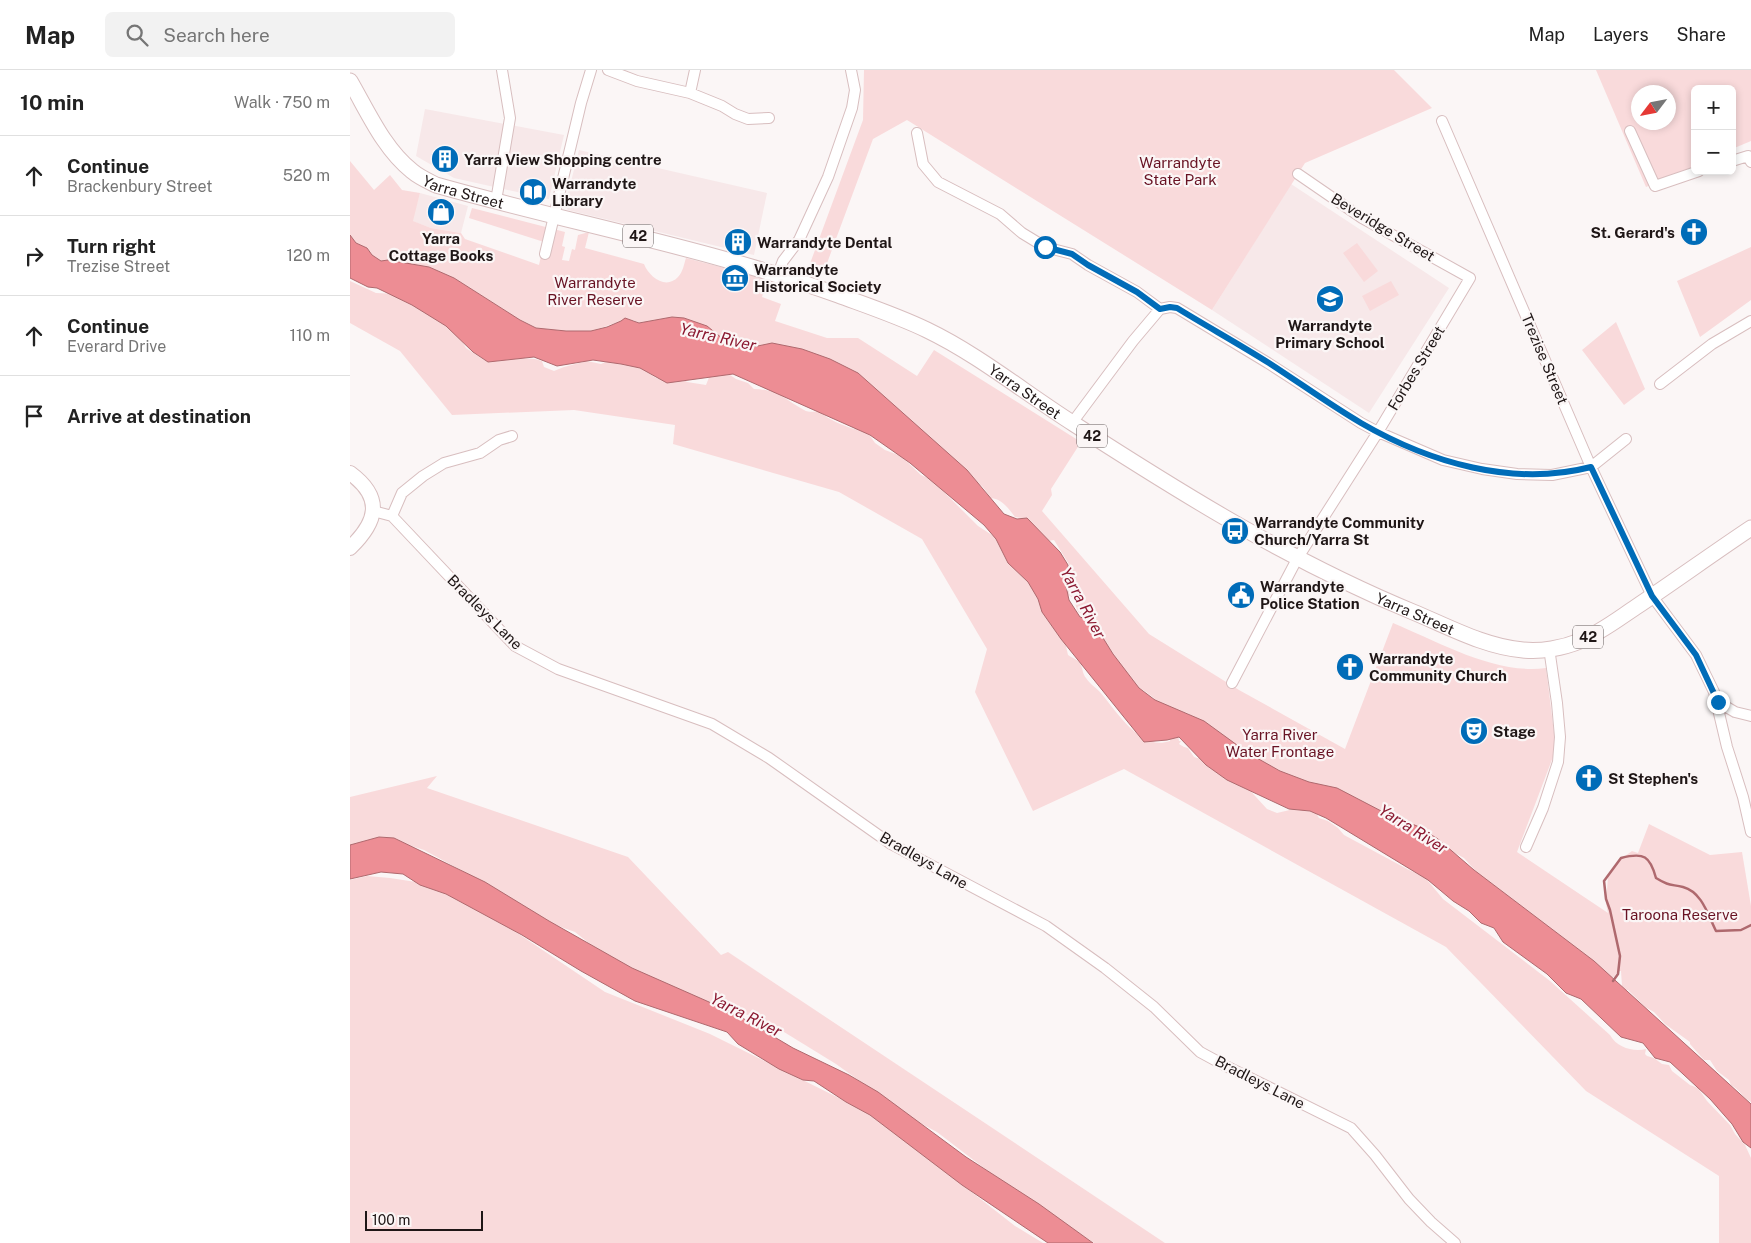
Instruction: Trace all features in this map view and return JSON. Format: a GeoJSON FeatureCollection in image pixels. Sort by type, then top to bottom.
{"type":"FeatureCollection","features":[{"type":"Feature","properties":{"kind":"main road","name":"Yarra Street"},"geometry":{"type":"LineString","coordinates":[[350,81],[384,140],[398,158],[414,172],[436,185],[686,248],[778,274],[892,314],[929,330],[963,350],[1168,484],[1298,559],[1384,600],[1499,646],[1524,650],[1549,648],[1582,641],[1652,596],[1751,528]]}},
{"type":"Feature","properties":{"kind":"main road"},"geometry":{"type":"LineString","coordinates":[[350,473],[366,488],[372,501],[373,511],[372,519],[358,541],[350,548]]}},
{"type":"Feature","properties":{"kind":"street"},"geometry":{"type":"LineString","coordinates":[[496,201],[510,118],[502,70]]}},
{"type":"Feature","properties":{"kind":"street"},"geometry":{"type":"LineString","coordinates":[[545,254],[591,70]]}},
{"type":"Feature","properties":{"kind":"street"},"geometry":{"type":"LineString","coordinates":[[608,70],[637,81],[690,93],[748,119],[769,118]]}},
{"type":"Feature","properties":{"kind":"street"},"geometry":{"type":"LineString","coordinates":[[690,93],[694,70]]}},
{"type":"Feature","properties":{"kind":"street"},"geometry":{"type":"LineString","coordinates":[[778,274],[783,260],[799,240],[828,177],[852,108],[855,90],[851,70]]}},
{"type":"Feature","properties":{"kind":"street","name":"Trezise Street"},"geometry":{"type":"LineString","coordinates":[[1442,121],[1591,467],[1652,596],[1696,655],[1718,702],[1727,747],[1743,797],[1751,832]]}},
{"type":"Feature","properties":{"kind":"street"},"geometry":{"type":"LineString","coordinates":[[1630,131],[1655,186],[1691,174]]}},
{"type":"Feature","properties":{"kind":"street"},"geometry":{"type":"LineString","coordinates":[[917,132],[923,164],[938,182],[1000,214],[1022,233],[1045,247],[1072,254],[1137,292],[1160,309]]}},
{"type":"Feature","properties":{"kind":"street"},"geometry":{"type":"LineString","coordinates":[[1736,160],[1748,156],[1751,162]]}},
{"type":"Feature","properties":{"kind":"street","name":"Beveridge Street"},"geometry":{"type":"LineString","coordinates":[[1298,174],[1362,218],[1470,278]]}},
{"type":"Feature","properties":{"kind":"street","name":"Forbes Street"},"geometry":{"type":"LineString","coordinates":[[1232,683],[1298,559],[1378,432],[1470,278]]}},
{"type":"Feature","properties":{"kind":"street"},"geometry":{"type":"LineString","coordinates":[[1072,423],[1112,368],[1160,309],[1170,307],[1177,308],[1378,432],[1443,460],[1516,474],[1552,475],[1591,467],[1626,439]]}},
{"type":"Feature","properties":{"kind":"street"},"geometry":{"type":"LineString","coordinates":[[1660,384],[1712,344],[1751,321]]}},
{"type":"Feature","properties":{"kind":"street"},"geometry":{"type":"LineString","coordinates":[[1390,412],[1390,427],[1400,442]]}},
{"type":"Feature","properties":{"kind":"street"},"geometry":{"type":"LineString","coordinates":[[373,511],[392,516],[402,493],[423,476],[444,463],[480,453],[499,440],[512,436]]}},
{"type":"Feature","properties":{"kind":"street","name":"Bradleys Lane"},"geometry":{"type":"LineString","coordinates":[[392,516],[515,646],[558,669],[712,724],[769,758],[891,844],[1046,926],[1105,968],[1154,1007],[1200,1052],[1224,1066],[1351,1128],[1375,1155],[1409,1199],[1431,1222],[1456,1243]]}},
{"type":"Feature","properties":{"kind":"street"},"geometry":{"type":"LineString","coordinates":[[1526,847],[1543,808],[1558,762],[1560,737],[1549,648]]}},
{"type":"Feature","properties":{"kind":"street"},"geometry":{"type":"LineString","coordinates":[[1718,702],[1735,712],[1751,716]]}},
{"type":"Feature","properties":{"kind":"shaded area"},"geometry":{"type":"Polygon","coordinates":[[[425,109],[564,135],[549,199],[454,178],[416,156],[425,109]]]}},
{"type":"Feature","properties":{"kind":"shaded area"},"geometry":{"type":"Polygon","coordinates":[[[579,150],[767,193],[754,255],[568,210],[565,205],[579,150]]]}},
{"type":"Feature","properties":{"kind":"shaded area","name":"Warrandyte Primary School"},"geometry":{"type":"Polygon","coordinates":[[[1291,184],[1449,288],[1369,413],[1212,310],[1291,184]]]}},
{"type":"Feature","properties":{"kind":"shaded area"},"geometry":{"type":"Polygon","coordinates":[[[420,193],[468,206],[461,233],[431,228],[412,221],[420,193]]]}},
{"type":"Feature","properties":{"kind":"green space","name":"Warrandyte State Park"},"geometry":{"type":"Polygon","coordinates":[[[864,70],[1394,70],[1432,108],[1305,163],[1212,310],[907,120],[873,139],[823,274],[808,269],[863,120],[864,70]]]}},
{"type":"Feature","properties":{"kind":"green space"},"geometry":{"type":"Polygon","coordinates":[[[1596,70],[1751,70],[1751,141],[1736,147],[1736,85],[1691,85],[1691,168],[1646,187],[1596,70]]]}},
{"type":"Feature","properties":{"kind":"green space"},"geometry":{"type":"Polygon","coordinates":[[[350,161],[374,190],[390,175],[402,190],[420,193],[413,221],[431,228],[461,233],[465,239],[539,265],[544,242],[469,218],[472,208],[565,232],[562,246],[565,247],[562,260],[569,261],[572,249],[575,250],[578,235],[589,232],[585,248],[644,264],[654,277],[663,282],[673,281],[678,277],[686,258],[728,269],[725,282],[740,287],[745,273],[767,282],[762,297],[781,304],[775,321],[827,338],[858,338],[917,376],[934,350],[1081,442],[1051,489],[1052,495],[1042,511],[1149,634],[1239,690],[1345,749],[1393,623],[1487,662],[1507,667],[1546,668],[1556,749],[1517,852],[1608,913],[1606,904],[1608,876],[1621,859],[1632,851],[1638,853],[1649,824],[1710,855],[1742,852],[1751,906],[1751,1102],[1717,1071],[1710,1060],[1704,1060],[1690,1042],[1665,1024],[1628,990],[1624,990],[1621,971],[1618,971],[1614,977],[1611,977],[1482,878],[1464,858],[1353,799],[1340,790],[1333,790],[1283,774],[1278,769],[1264,764],[1241,746],[1227,740],[1217,731],[1187,713],[1169,710],[1155,704],[1154,698],[1143,690],[1128,688],[1110,649],[1086,615],[1078,612],[1073,598],[1067,594],[1072,586],[1067,576],[1070,566],[1054,540],[1048,541],[1022,518],[1015,517],[1002,502],[991,498],[982,486],[750,346],[750,344],[743,342],[733,347],[707,326],[684,318],[672,317],[639,323],[633,320],[621,321],[592,331],[536,328],[454,278],[429,267],[388,260],[381,261],[371,255],[367,248],[356,243],[350,235],[350,161]]]}},
{"type":"Feature","properties":{"kind":"green space"},"geometry":{"type":"Polygon","coordinates":[[[1357,243],[1378,271],[1364,282],[1343,253],[1357,243]]]}},
{"type":"Feature","properties":{"kind":"green space"},"geometry":{"type":"Polygon","coordinates":[[[1751,247],[1751,300],[1700,337],[1677,281],[1751,247]]]}},
{"type":"Feature","properties":{"kind":"green space"},"geometry":{"type":"Polygon","coordinates":[[[350,281],[376,293],[397,294],[457,333],[466,348],[484,360],[535,359],[542,361],[544,367],[554,371],[587,361],[601,364],[610,360],[627,358],[656,378],[666,381],[683,379],[687,382],[706,385],[710,375],[727,373],[736,379],[748,383],[754,389],[776,393],[806,411],[820,412],[840,424],[854,429],[861,426],[875,443],[885,450],[901,456],[921,475],[932,480],[978,526],[995,537],[1032,585],[1050,624],[1065,642],[1068,655],[1080,663],[1087,680],[1139,735],[1159,743],[1170,741],[1171,737],[1178,735],[1179,741],[1181,741],[1179,744],[1188,748],[1194,757],[1209,759],[1245,785],[1267,809],[1277,813],[1294,809],[1308,810],[1316,813],[1319,818],[1328,821],[1344,835],[1427,878],[1443,899],[1550,981],[1617,1043],[1626,1048],[1646,1049],[1645,1054],[1647,1056],[1654,1058],[1662,1064],[1669,1065],[1672,1071],[1690,1085],[1698,1088],[1707,1101],[1730,1125],[1745,1145],[1751,1158],[1751,1243],[1719,1243],[1719,1176],[1586,1091],[1446,947],[1124,769],[1033,811],[975,692],[987,649],[922,539],[839,492],[673,444],[675,425],[574,410],[452,415],[400,351],[350,323],[350,281]]]}},
{"type":"Feature","properties":{"kind":"green space"},"geometry":{"type":"Polygon","coordinates":[[[1391,281],[1399,295],[1370,311],[1362,296],[1391,281]]]}},
{"type":"Feature","properties":{"kind":"green space"},"geometry":{"type":"Polygon","coordinates":[[[1616,322],[1645,389],[1624,405],[1582,350],[1616,322]]]}},
{"type":"Feature","properties":{"kind":"green space"},"geometry":{"type":"Polygon","coordinates":[[[437,776],[427,788],[628,857],[721,955],[728,952],[1165,1243],[1094,1243],[993,1175],[937,1132],[914,1120],[836,1064],[784,1032],[730,1008],[692,996],[644,977],[595,948],[575,932],[544,921],[468,874],[424,850],[384,837],[350,848],[350,797],[437,776]]]}},
{"type":"Feature","properties":{"kind":"green space"},"geometry":{"type":"Polygon","coordinates":[[[367,876],[429,884],[480,908],[605,992],[710,1034],[855,1106],[877,1118],[1015,1226],[1043,1243],[350,1243],[350,880],[367,876]]]}},
{"type":"Feature","properties":{"kind":"water","name":"Yarra River"},"geometry":{"type":"Polygon","coordinates":[[[350,235],[356,243],[367,248],[372,255],[381,261],[388,260],[429,267],[454,278],[536,328],[591,331],[607,327],[625,318],[639,323],[672,317],[684,318],[707,326],[733,347],[738,343],[746,342],[753,347],[772,343],[802,349],[830,359],[858,373],[967,470],[1004,514],[1017,519],[1027,518],[1060,552],[1068,565],[1069,578],[1066,586],[1069,600],[1080,617],[1089,620],[1095,625],[1113,654],[1139,688],[1155,700],[1204,721],[1248,753],[1280,771],[1309,782],[1337,788],[1385,813],[1417,826],[1438,839],[1474,870],[1594,961],[1751,1104],[1751,1148],[1743,1142],[1732,1124],[1710,1099],[1670,1062],[1655,1058],[1643,1043],[1621,1037],[1581,999],[1566,993],[1547,974],[1503,942],[1494,928],[1481,923],[1469,911],[1453,901],[1428,880],[1326,818],[1310,811],[1289,809],[1227,780],[1206,765],[1179,737],[1144,742],[1061,639],[1042,612],[1038,599],[1028,582],[1008,563],[996,539],[984,525],[910,463],[870,435],[733,374],[667,383],[640,368],[593,360],[557,366],[534,357],[488,362],[473,352],[446,326],[412,305],[377,288],[368,287],[350,278],[350,235]]]}},
{"type":"Feature","properties":{"kind":"water"},"geometry":{"type":"Polygon","coordinates":[[[379,837],[394,838],[485,882],[632,968],[734,1013],[793,1048],[849,1075],[878,1092],[966,1157],[1039,1204],[1093,1243],[1048,1243],[962,1185],[870,1115],[814,1081],[803,1080],[779,1069],[738,1044],[727,1032],[635,1001],[522,935],[446,894],[420,885],[403,874],[381,872],[350,879],[350,845],[379,837]]]}},
{"type":"Feature","properties":{"kind":"waterway"},"geometry":{"type":"LineString","coordinates":[[1613,981],[1618,974],[1620,956],[1606,899],[1604,881],[1621,858],[1641,856],[1648,860],[1656,878],[1667,884],[1690,890],[1704,905],[1716,931],[1741,930],[1751,925]]}},
{"type":"Feature","properties":{"kind":"place","name":"Yarra View Shopping centre"},"geometry":{"type":"Point","coordinates":[445,159]}},
{"type":"Feature","properties":{"kind":"place","name":"Warrandyte Library"},"geometry":{"type":"Point","coordinates":[533,192]}},
{"type":"Feature","properties":{"kind":"place","name":"Yarra Cottage Books"},"geometry":{"type":"Point","coordinates":[441,212]}},
{"type":"Feature","properties":{"kind":"place","name":"St. Gerard's"},"geometry":{"type":"Point","coordinates":[1694,232]}},
{"type":"Feature","properties":{"kind":"place","name":"Warrandyte Dental"},"geometry":{"type":"Point","coordinates":[738,242]}},
{"type":"Feature","properties":{"kind":"place","name":"Warrandyte Historical Society"},"geometry":{"type":"Point","coordinates":[735,278]}},
{"type":"Feature","properties":{"kind":"place","name":"Warrandyte Primary School"},"geometry":{"type":"Point","coordinates":[1330,299]}},
{"type":"Feature","properties":{"kind":"place","name":"Warrandyte Community Church/Yarra St"},"geometry":{"type":"Point","coordinates":[1235,531]}},
{"type":"Feature","properties":{"kind":"place","name":"Warrandyte Police Station"},"geometry":{"type":"Point","coordinates":[1241,595]}},
{"type":"Feature","properties":{"kind":"place","name":"Warrandyte Community Church"},"geometry":{"type":"Point","coordinates":[1350,667]}},
{"type":"Feature","properties":{"kind":"place","name":"Stage"},"geometry":{"type":"Point","coordinates":[1474,731]}},
{"type":"Feature","properties":{"kind":"place","name":"St Stephen's"},"geometry":{"type":"Point","coordinates":[1589,778]}},
{"type":"Feature","properties":{"kind":"route"},"geometry":{"type":"LineString","coordinates":[[1045,247],[1072,254],[1137,292],[1160,309],[1177,308],[1268,363],[1361,423],[1443,460],[1516,474],[1552,475],[1591,467],[1652,596],[1696,655],[1718,702]]}},
{"type":"Feature","properties":{"kind":"park label","name":"Warrandyte River Reserve"},"geometry":{"type":"Point","coordinates":[595,290]}},
{"type":"Feature","properties":{"kind":"park label","name":"Yarra River Water Frontage"},"geometry":{"type":"Point","coordinates":[1280,742]}},
{"type":"Feature","properties":{"kind":"park label","name":"Taroona Reserve"},"geometry":{"type":"Point","coordinates":[1680,914]}}]}
